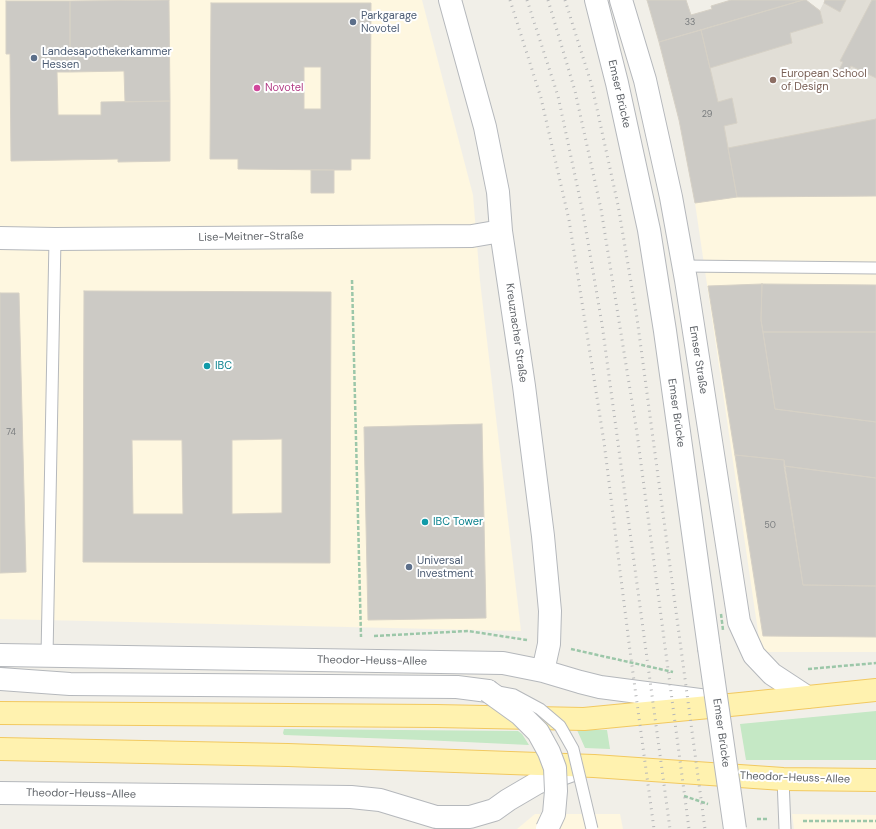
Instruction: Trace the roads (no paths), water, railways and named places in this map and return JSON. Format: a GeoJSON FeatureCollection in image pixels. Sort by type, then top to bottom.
{"type":"FeatureCollection","features":[{"type":"Feature","properties":{"kind":"main road","name":"Theodor-Heuss-Allee"},"geometry":{"type":"LineString","coordinates":[[0,713],[436,716],[584,719],[876,690]]}},
{"type":"Feature","properties":{"kind":"main road","name":"Theodor-Heuss-Allee"},"geometry":{"type":"LineString","coordinates":[[0,749],[288,755],[594,766],[783,779],[876,780]]}},
{"type":"Feature","properties":{"kind":"street","name":"Kreuznacher Straße"},"geometry":{"type":"LineString","coordinates":[[450,0],[485,127],[498,192],[501,231],[524,386],[543,536],[550,611],[549,644],[543,671]]}},
{"type":"Feature","properties":{"kind":"street","name":"Emser Brücke"},"geometry":{"type":"LineString","coordinates":[[596,0],[617,82],[649,230],[665,331],[736,829]]}},
{"type":"Feature","properties":{"kind":"street","name":"Emser Straße"},"geometry":{"type":"LineString","coordinates":[[621,0],[645,80],[671,197],[739,622],[754,655],[772,674],[807,697]]}},
{"type":"Feature","properties":{"kind":"street","name":"Lise-Meitner-Straße"},"geometry":{"type":"LineString","coordinates":[[0,238],[55,239],[472,236],[501,231]]}},
{"type":"Feature","properties":{"kind":"street","name":"Theodor-Heuss-Allee"},"geometry":{"type":"LineString","coordinates":[[0,655],[503,663],[543,671],[600,687],[740,704]]}},
{"type":"Feature","properties":{"kind":"street"},"geometry":{"type":"LineString","coordinates":[[0,680],[70,684],[456,688],[488,691],[520,714],[538,732],[549,752],[554,768],[556,792],[554,814],[547,829]]}},
{"type":"Feature","properties":{"kind":"street"},"geometry":{"type":"LineString","coordinates":[[0,688],[70,684]]}},
{"type":"Feature","properties":{"kind":"street","name":"Theodor-Heuss-Allee"},"geometry":{"type":"LineString","coordinates":[[469,829],[508,800],[537,783],[565,772],[594,766]]}},
{"type":"Feature","properties":{"kind":"street","name":"Theodor-Heuss-Allee"},"geometry":{"type":"LineString","coordinates":[[0,793],[351,797],[380,800],[441,823],[494,810]]}},
{"type":"Feature","properties":{"kind":"lane"},"geometry":{"type":"LineString","coordinates":[[46,656],[55,239]]}},
{"type":"Feature","properties":{"kind":"lane"},"geometry":{"type":"LineString","coordinates":[[683,266],[876,268]]}},
{"type":"Feature","properties":{"kind":"lane"},"geometry":{"type":"LineString","coordinates":[[488,691],[514,695],[540,709],[560,726],[573,749],[592,829]]}},
{"type":"Feature","properties":{"kind":"lane"},"geometry":{"type":"LineString","coordinates":[[783,779],[785,829]]}},
{"type":"Feature","properties":{"kind":"railway"},"geometry":{"type":"LineString","coordinates":[[510,0],[541,98],[569,220],[604,442],[654,829]]}},
{"type":"Feature","properties":{"kind":"railway"},"geometry":{"type":"LineString","coordinates":[[527,0],[558,96],[583,213],[602,324],[670,829]]}},
{"type":"Feature","properties":{"kind":"railway"},"geometry":{"type":"LineString","coordinates":[[548,0],[575,91],[601,209],[637,433],[689,829]]}},
{"type":"Feature","properties":{"kind":"railway"},"geometry":{"type":"LineString","coordinates":[[565,0],[592,86],[618,205],[637,318],[705,829]]}},
{"type":"Feature","properties":{"kind":"place","name":"Parkgarage Novotel"},"geometry":{"type":"Point","coordinates":[353,22]}},
{"type":"Feature","properties":{"kind":"place","name":"Landesapothekerkammer Hessen"},"geometry":{"type":"Point","coordinates":[34,58]}},
{"type":"Feature","properties":{"kind":"place","name":"European School of Design"},"geometry":{"type":"Point","coordinates":[773,80]}},
{"type":"Feature","properties":{"kind":"place","name":"Novotel"},"geometry":{"type":"Point","coordinates":[257,88]}},
{"type":"Feature","properties":{"kind":"place","name":"IBC"},"geometry":{"type":"Point","coordinates":[207,366]}},
{"type":"Feature","properties":{"kind":"place","name":"IBC Tower"},"geometry":{"type":"Point","coordinates":[425,522]}},
{"type":"Feature","properties":{"kind":"place","name":"Universal Investment"},"geometry":{"type":"Point","coordinates":[409,567]}}]}
